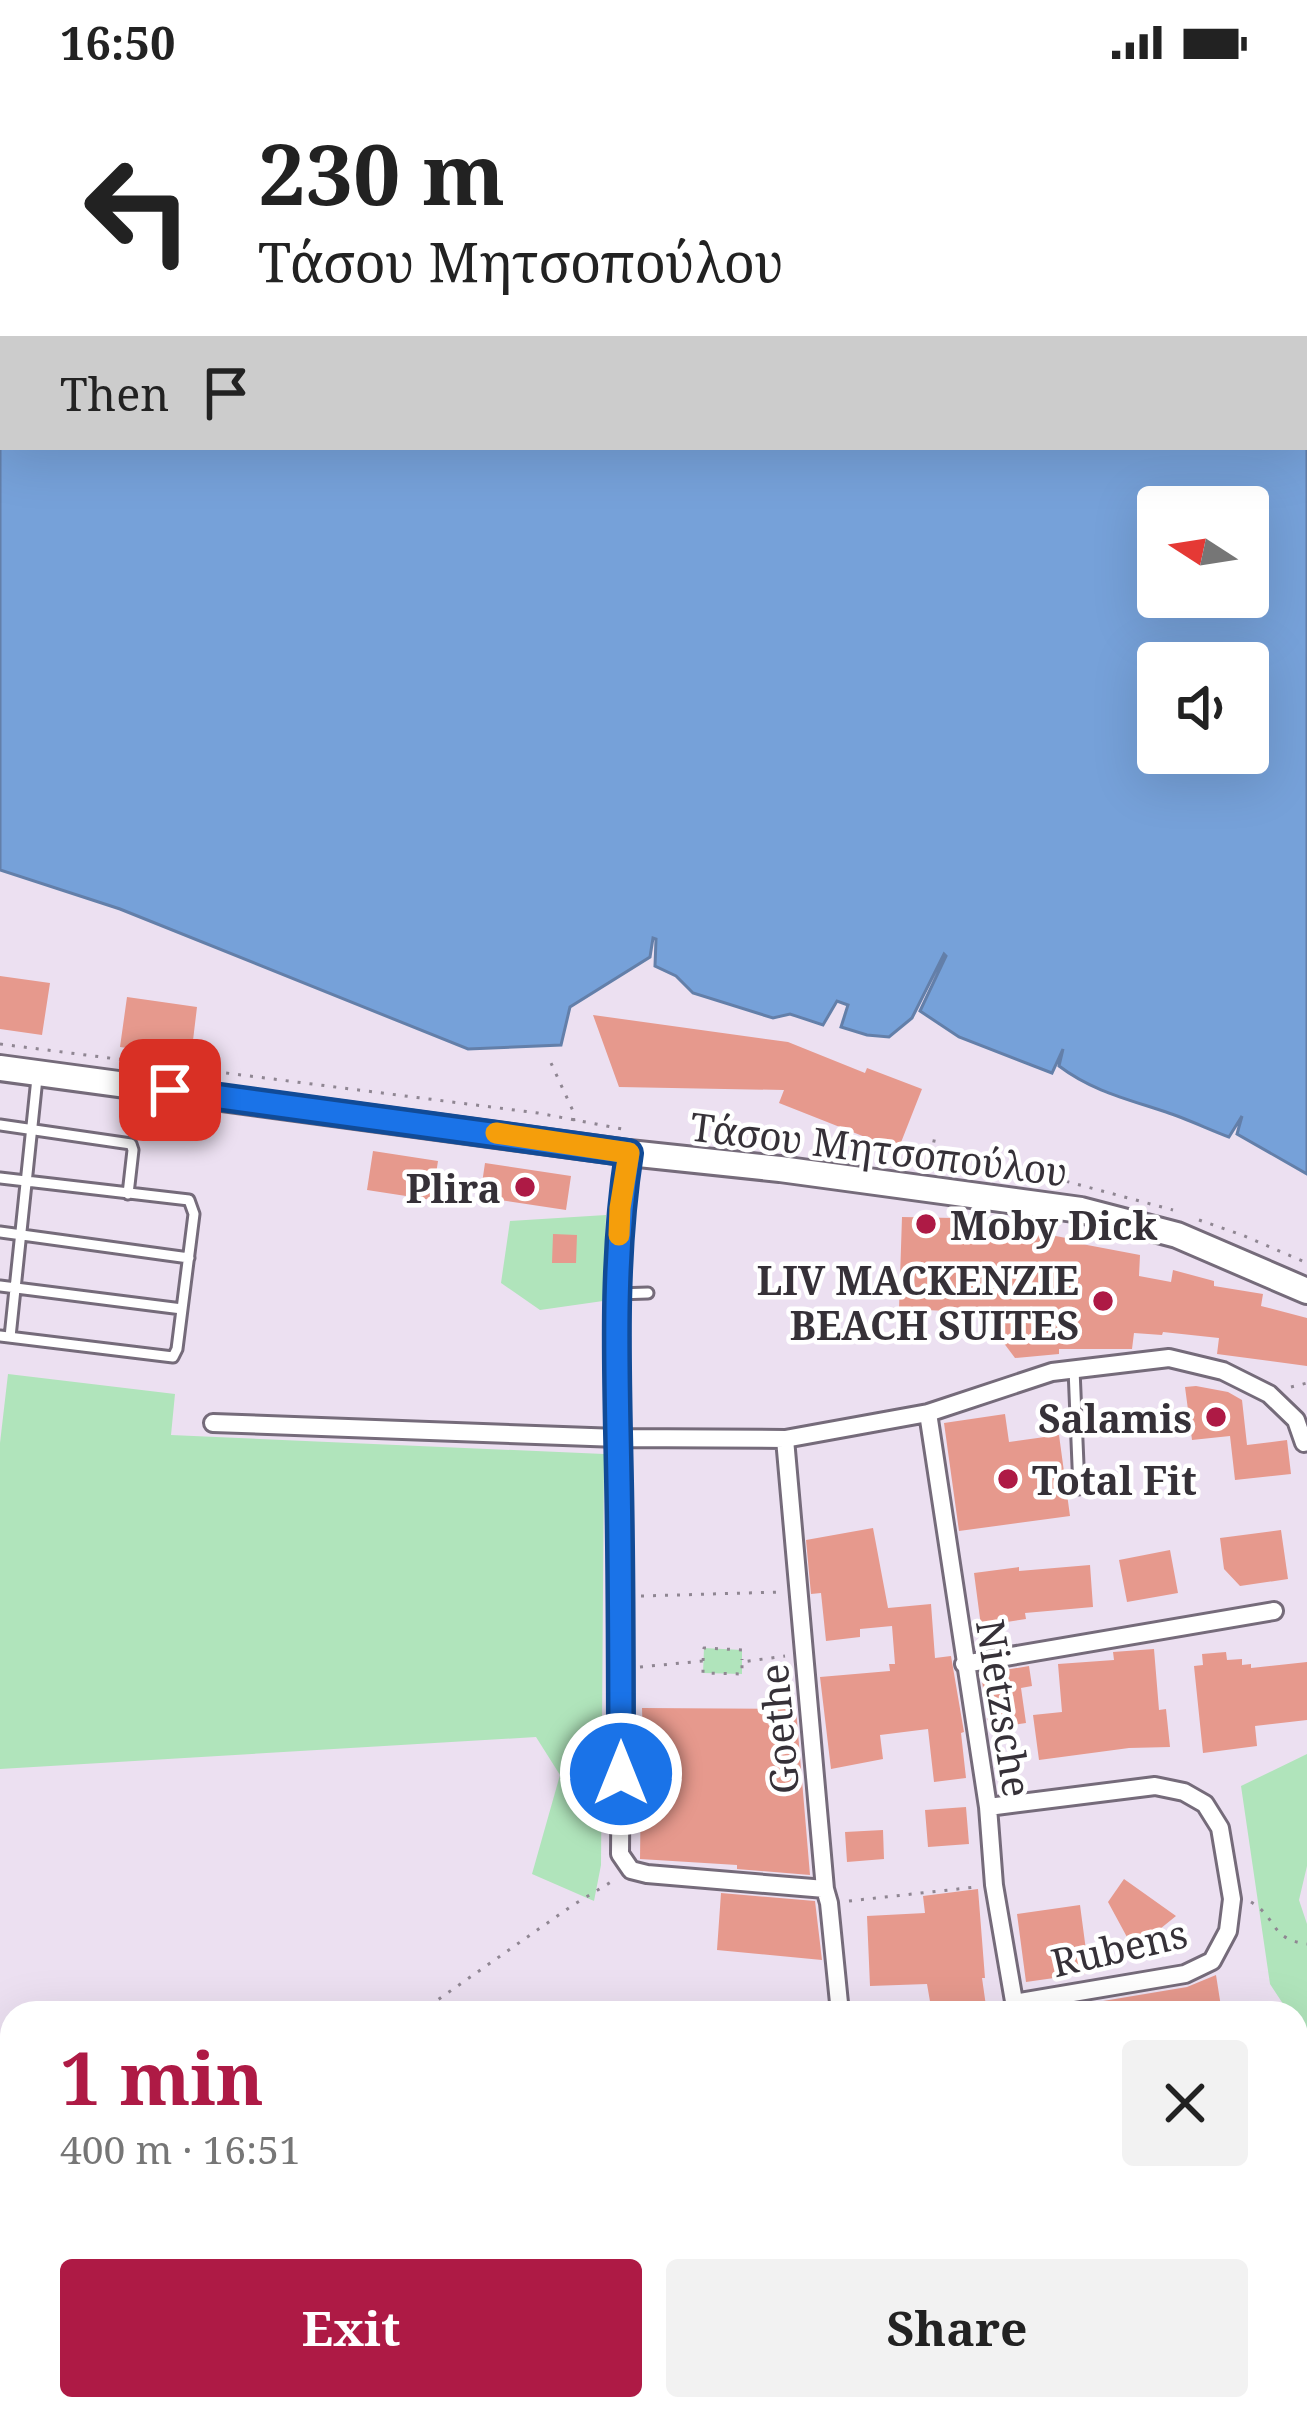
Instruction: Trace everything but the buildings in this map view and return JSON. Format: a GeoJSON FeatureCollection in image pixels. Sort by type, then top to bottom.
{"type":"FeatureCollection","features":[{"type":"Feature","properties":{"kind":"street","name":"Τάσου Μητσοπούλου"},"geometry":{"type":"LineString","coordinates":[[0,1068],[1081,1210],[1177,1235],[1307,1292]]}},
{"type":"Feature","properties":{"kind":"street"},"geometry":{"type":"LineString","coordinates":[[629,1153],[620,1208],[617,1294],[620,1854],[632,1870],[646,1874],[827,1896]]}},
{"type":"Feature","properties":{"kind":"street"},"geometry":{"type":"LineString","coordinates":[[213,1423],[618,1438],[836,1437],[885,1430],[1052,1372],[1169,1358],[1222,1371],[1269,1394],[1296,1420],[1306,1445]]}},
{"type":"Feature","properties":{"kind":"street","name":"Nietzsche"},"geometry":{"type":"LineString","coordinates":[[928,1413],[1014,2001]]}},
{"type":"Feature","properties":{"kind":"street","name":"Goethe"},"geometry":{"type":"LineString","coordinates":[[785,1439],[839,2001]]}},
{"type":"Feature","properties":{"kind":"street"},"geometry":{"type":"LineString","coordinates":[[964,1664],[1274,1611]]}},
{"type":"Feature","properties":{"kind":"street","name":"Rubens"},"geometry":{"type":"LineString","coordinates":[[988,1807],[1155,1786],[1184,1792],[1205,1804],[1220,1828],[1232,1899],[1228,1931],[1211,1961],[1185,1974],[1050,2001]]}},
{"type":"Feature","properties":{"kind":"lane"},"geometry":{"type":"LineString","coordinates":[[0,1178],[26,1182],[128,1194],[189,1200],[194,1214],[173,1357],[5,1336],[15,1288],[26,1182],[31,1129],[38,1072]]}},
{"type":"Feature","properties":{"kind":"lane"},"geometry":{"type":"LineString","coordinates":[[0,1125],[131,1144],[128,1194]]}},
{"type":"Feature","properties":{"kind":"lane"},"geometry":{"type":"LineString","coordinates":[[0,1232],[189,1258]]}},
{"type":"Feature","properties":{"kind":"lane"},"geometry":{"type":"LineString","coordinates":[[0,1286],[182,1309]]}},
{"type":"Feature","properties":{"kind":"lane"},"geometry":{"type":"LineString","coordinates":[[617,1294],[648,1293]]}},
{"type":"Feature","properties":{"kind":"lane"},"geometry":{"type":"LineString","coordinates":[[1074,1369],[1079,1489]]}},
{"type":"Feature","properties":{"kind":"path"},"geometry":{"type":"LineString","coordinates":[[551,1063],[572,1111]]}},
{"type":"Feature","properties":{"kind":"path"},"geometry":{"type":"LineString","coordinates":[[929,1168],[935,1136]]}},
{"type":"Feature","properties":{"kind":"path"},"geometry":{"type":"LineString","coordinates":[[1065,1174],[1065,1186]]}},
{"type":"Feature","properties":{"kind":"path"},"geometry":{"type":"LineString","coordinates":[[1242,1235],[1245,1228]]}},
{"type":"Feature","properties":{"kind":"path"},"geometry":{"type":"LineString","coordinates":[[622,1596],[797,1592]]}},
{"type":"Feature","properties":{"kind":"path"},"geometry":{"type":"LineString","coordinates":[[704,1648],[742,1650],[742,1662],[742,1674],[703,1673],[704,1648]]}},
{"type":"Feature","properties":{"kind":"path"},"geometry":{"type":"LineString","coordinates":[[742,1662],[805,1654]]}},
{"type":"Feature","properties":{"kind":"path"},"geometry":{"type":"LineString","coordinates":[[621,1668],[704,1661]]}},
{"type":"Feature","properties":{"kind":"path"},"geometry":{"type":"LineString","coordinates":[[436,2001],[573,1905],[632,1870]]}},
{"type":"Feature","properties":{"kind":"path"},"geometry":{"type":"LineString","coordinates":[[827,1896],[994,1885]]}},
{"type":"Feature","properties":{"kind":"path"},"geometry":{"type":"LineString","coordinates":[[1232,1899],[1247,1899],[1259,1906],[1281,1936],[1307,1946]]}},
{"type":"Feature","properties":{"kind":"green space"},"geometry":{"type":"Polygon","coordinates":[[[606,1215],[603,1301],[540,1310],[501,1283],[510,1221],[606,1215]]]}},
{"type":"Feature","properties":{"kind":"green space"},"geometry":{"type":"Polygon","coordinates":[[[8,1374],[175,1394],[171,1435],[604,1454],[601,1865],[594,1901],[532,1874],[560,1775],[536,1737],[0,1769],[0,1443],[8,1374]]]}},
{"type":"Feature","properties":{"kind":"green space"},"geometry":{"type":"Polygon","coordinates":[[[704,1648],[742,1650],[742,1674],[703,1673],[704,1648]]]}},
{"type":"Feature","properties":{"kind":"green space"},"geometry":{"type":"Polygon","coordinates":[[[1307,1754],[1307,1866],[1299,1900],[1307,1924],[1307,2001],[1281,2001],[1270,1984],[1241,1786],[1307,1754]]]}},
{"type":"Feature","properties":{"kind":"water"},"geometry":{"type":"Polygon","coordinates":[[[0,450],[1307,450],[1307,1174],[1237,1134],[1242,1116],[1229,1137],[1084,1082],[1059,1066],[1063,1049],[1052,1073],[959,1037],[920,1011],[944,954],[912,1018],[889,1037],[841,1027],[848,1005],[837,1001],[823,1025],[790,1014],[773,1018],[693,993],[676,976],[655,966],[653,938],[650,957],[570,1007],[561,1045],[468,1049],[120,909],[0,870],[0,450]]]}},
{"type":"Feature","properties":{"kind":"slow traffic"},"geometry":{"type":"LineString","coordinates":[[496,1133],[629,1153],[619,1235]]}},
{"type":"Feature","properties":{"kind":"place","name":"Plira"},"geometry":{"type":"Point","coordinates":[525,1187]}},
{"type":"Feature","properties":{"kind":"place","name":"Moby Dick"},"geometry":{"type":"Point","coordinates":[926,1224]}},
{"type":"Feature","properties":{"kind":"place","name":"LIV MACKENZIE BEACH SUITES"},"geometry":{"type":"Point","coordinates":[1103,1301]}},
{"type":"Feature","properties":{"kind":"place","name":"Salamis"},"geometry":{"type":"Point","coordinates":[1216,1417]}},
{"type":"Feature","properties":{"kind":"place","name":"Total Fit"},"geometry":{"type":"Point","coordinates":[1008,1479]}},
{"type":"Feature","properties":{"kind":"route"},"geometry":{"type":"LineString","coordinates":[[170,1090],[629,1153],[620,1208],[616,1316],[621,1774]]}}]}
